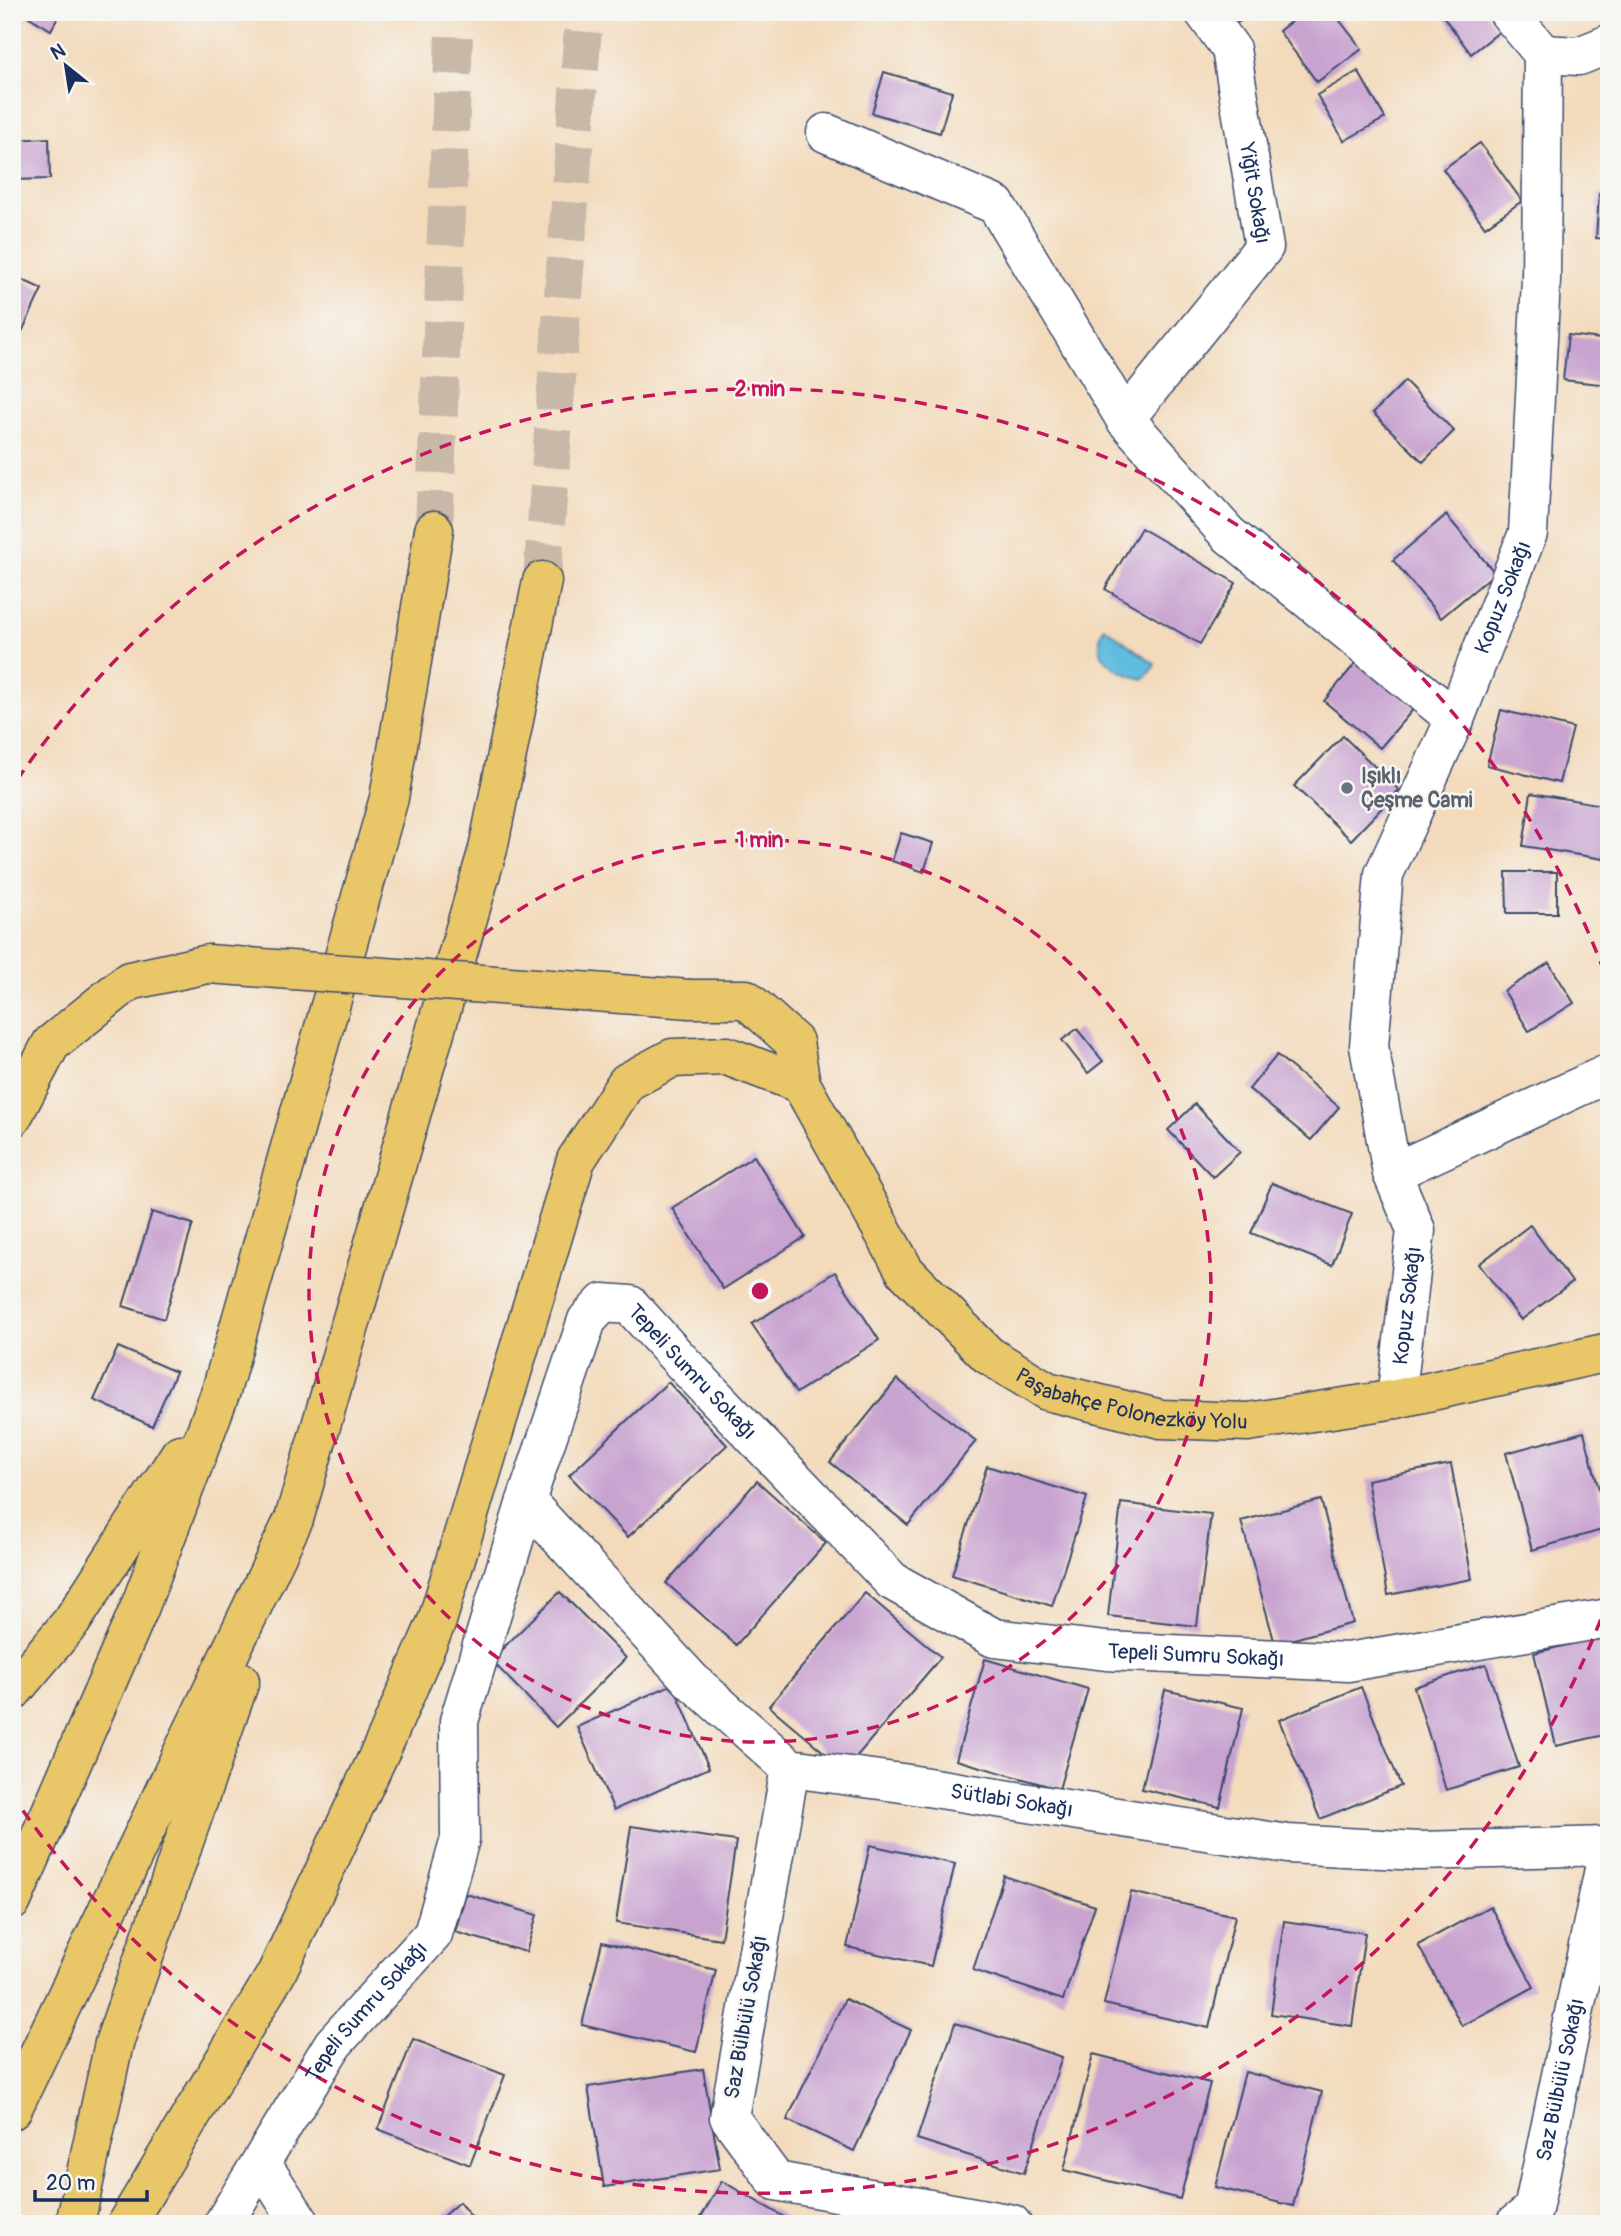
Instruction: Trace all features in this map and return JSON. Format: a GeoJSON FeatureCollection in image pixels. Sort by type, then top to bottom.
{"type":"FeatureCollection","features":[{"type":"Feature","properties":{"kind":"main road"},"geometry":{"type":"LineString","coordinates":[[12,1901],[139,1609],[220,1391],[389,798],[434,530]]}},
{"type":"Feature","properties":{"kind":"main road"},"geometry":{"type":"LineString","coordinates":[[75,2224],[114,2043],[294,1520],[488,849],[542,581]]}},
{"type":"Feature","properties":{"kind":"main road","name":"Paşabahçe Polonezköy Yolu"},"geometry":{"type":"LineString","coordinates":[[12,1118],[51,1044],[129,981],[208,964],[690,999],[746,999],[794,1042],[801,1084],[905,1271],[988,1355],[1047,1391],[1161,1419],[1248,1422],[1396,1399],[1609,1352]]}},
{"type":"Feature","properties":{"kind":"main road"},"geometry":{"type":"LineString","coordinates":[[126,2224],[276,1974],[387,1737],[437,1621],[576,1160],[627,1082],[673,1058],[727,1056],[801,1084]]}},
{"type":"Feature","properties":{"kind":"main road"},"geometry":{"type":"LineString","coordinates":[[12,1692],[72,1621],[220,1391]]}},
{"type":"Feature","properties":{"kind":"main road"},"geometry":{"type":"LineString","coordinates":[[12,2110],[294,1520]]}},
{"type":"Feature","properties":{"kind":"main road"},"geometry":{"type":"LineString","coordinates":[[99,2224],[387,1737]]}},
{"type":"Feature","properties":{"kind":"street","name":"Yiğit Sokağı"},"geometry":{"type":"LineString","coordinates":[[1125,419],[1264,247],[1231,49],[1205,12]]}},
{"type":"Feature","properties":{"kind":"street"},"geometry":{"type":"LineString","coordinates":[[1508,12],[1544,54],[1579,56],[1609,44]]}},
{"type":"Feature","properties":{"kind":"street","name":"Kopuz Sokağı"},"geometry":{"type":"LineString","coordinates":[[1396,1399],[1416,1230],[1392,1173],[1369,1046],[1384,874],[1455,719],[1528,533],[1541,280],[1544,54]]}},
{"type":"Feature","properties":{"kind":"street"},"geometry":{"type":"LineString","coordinates":[[827,133],[996,205],[1125,419],[1228,534],[1455,719]]}},
{"type":"Feature","properties":{"kind":"street"},"geometry":{"type":"LineString","coordinates":[[1392,1173],[1609,1073]]}},
{"type":"Feature","properties":{"kind":"street","name":"Tepeli Sumru Sokağı"},"geometry":{"type":"LineString","coordinates":[[223,2224],[332,2044],[433,1934],[460,1839],[459,1721],[526,1501],[587,1320],[603,1303],[630,1305],[892,1581],[995,1638],[1106,1651],[1348,1662],[1609,1618]]}},
{"type":"Feature","properties":{"kind":"street"},"geometry":{"type":"LineString","coordinates":[[526,1501],[691,1680],[790,1768]]}},
{"type":"Feature","properties":{"kind":"street","name":"Sütlabi Sokağı"},"geometry":{"type":"LineString","coordinates":[[790,1768],[1288,1844],[1419,1851],[1608,1846]]}},
{"type":"Feature","properties":{"kind":"street","name":"Saz Bülbülü Sokağı"},"geometry":{"type":"LineString","coordinates":[[790,1768],[729,2117],[776,2181],[1012,2224]]}},
{"type":"Feature","properties":{"kind":"street","name":"Saz Bülbülü Sokağı"},"geometry":{"type":"LineString","coordinates":[[1515,2224],[1533,2210],[1608,1846]]}},
{"type":"Feature","properties":{"kind":"street"},"geometry":{"type":"LineString","coordinates":[[261,2163],[301,2224]]}},
{"type":"Feature","properties":{"kind":"water"},"geometry":{"type":"Polygon","coordinates":[[[1104,627],[1155,664],[1151,672],[1143,679],[1124,673],[1108,662],[1100,647],[1104,627]]]}},
{"type":"Feature","properties":{"kind":"building"},"geometry":{"type":"Polygon","coordinates":[[[21,12],[61,12],[51,30],[21,12]]]}},
{"type":"Feature","properties":{"kind":"building"},"geometry":{"type":"Polygon","coordinates":[[[1228,12],[1257,12],[1235,24],[1228,12]]]}},
{"type":"Feature","properties":{"kind":"building"},"geometry":{"type":"Polygon","coordinates":[[[1303,12],[1333,12],[1362,49],[1317,82],[1279,31],[1303,12]]]}},
{"type":"Feature","properties":{"kind":"building"},"geometry":{"type":"Polygon","coordinates":[[[1440,12],[1485,12],[1499,32],[1471,54],[1440,12]]]}},
{"type":"Feature","properties":{"kind":"building"},"geometry":{"type":"Polygon","coordinates":[[[1358,71],[1385,118],[1344,141],[1317,95],[1358,71]]]}},
{"type":"Feature","properties":{"kind":"building"},"geometry":{"type":"Polygon","coordinates":[[[884,72],[952,92],[940,133],[872,113],[884,72]]]}},
{"type":"Feature","properties":{"kind":"building"},"geometry":{"type":"Polygon","coordinates":[[[49,138],[50,179],[12,180],[12,140],[49,138]]]}},
{"type":"Feature","properties":{"kind":"building"},"geometry":{"type":"Polygon","coordinates":[[[1480,143],[1522,201],[1485,227],[1443,169],[1480,143]]]}},
{"type":"Feature","properties":{"kind":"building"},"geometry":{"type":"Polygon","coordinates":[[[1599,194],[1609,195],[1609,239],[1596,238],[1599,194]]]}},
{"type":"Feature","properties":{"kind":"building"},"geometry":{"type":"Polygon","coordinates":[[[12,275],[42,289],[12,353],[12,275]]]}},
{"type":"Feature","properties":{"kind":"building"},"geometry":{"type":"Polygon","coordinates":[[[1568,335],[1609,340],[1609,385],[1563,380],[1568,335]]]}},
{"type":"Feature","properties":{"kind":"building"},"geometry":{"type":"Polygon","coordinates":[[[1405,381],[1454,431],[1423,462],[1373,413],[1405,381]]]}},
{"type":"Feature","properties":{"kind":"building"},"geometry":{"type":"Polygon","coordinates":[[[1446,515],[1495,573],[1441,618],[1393,560],[1446,515]]]}},
{"type":"Feature","properties":{"kind":"building"},"geometry":{"type":"Polygon","coordinates":[[[1141,528],[1236,583],[1200,644],[1105,589],[1141,528]]]}},
{"type":"Feature","properties":{"kind":"building"},"geometry":{"type":"Polygon","coordinates":[[[1359,659],[1415,707],[1380,748],[1324,701],[1359,659]]]}},
{"type":"Feature","properties":{"kind":"building"},"geometry":{"type":"Polygon","coordinates":[[[1501,710],[1573,728],[1559,783],[1487,765],[1501,710]]]}},
{"type":"Feature","properties":{"kind":"building","name":"Işıklı Çeşme Cami"},"geometry":{"type":"Polygon","coordinates":[[[1343,736],[1399,790],[1351,840],[1294,786],[1343,736]]]}},
{"type":"Feature","properties":{"kind":"building"},"geometry":{"type":"Polygon","coordinates":[[[1531,793],[1609,806],[1609,831],[1604,859],[1523,846],[1531,793]]]}},
{"type":"Feature","properties":{"kind":"building"},"geometry":{"type":"Polygon","coordinates":[[[901,833],[933,843],[924,872],[892,861],[901,833]]]}},
{"type":"Feature","properties":{"kind":"building"},"geometry":{"type":"Polygon","coordinates":[[[1506,872],[1557,872],[1557,913],[1507,913],[1506,872]]]}},
{"type":"Feature","properties":{"kind":"building"},"geometry":{"type":"Polygon","coordinates":[[[1549,963],[1574,1003],[1529,1031],[1504,991],[1549,963]]]}},
{"type":"Feature","properties":{"kind":"building"},"geometry":{"type":"Polygon","coordinates":[[[1077,1029],[1103,1061],[1088,1073],[1062,1040],[1077,1029]]]}},
{"type":"Feature","properties":{"kind":"building"},"geometry":{"type":"Polygon","coordinates":[[[1277,1055],[1339,1107],[1311,1140],[1249,1089],[1277,1055]]]}},
{"type":"Feature","properties":{"kind":"building"},"geometry":{"type":"Polygon","coordinates":[[[1195,1104],[1240,1152],[1213,1177],[1168,1130],[1195,1104]]]}},
{"type":"Feature","properties":{"kind":"building"},"geometry":{"type":"Polygon","coordinates":[[[754,1156],[805,1237],[723,1289],[672,1208],[754,1156]]]}},
{"type":"Feature","properties":{"kind":"building"},"geometry":{"type":"Polygon","coordinates":[[[1272,1183],[1352,1214],[1332,1265],[1251,1233],[1272,1183]]]}},
{"type":"Feature","properties":{"kind":"building"},"geometry":{"type":"Polygon","coordinates":[[[152,1212],[193,1224],[164,1319],[123,1306],[152,1212]]]}},
{"type":"Feature","properties":{"kind":"building"},"geometry":{"type":"Polygon","coordinates":[[[1530,1225],[1572,1282],[1521,1320],[1479,1264],[1530,1225]]]}},
{"type":"Feature","properties":{"kind":"building"},"geometry":{"type":"Polygon","coordinates":[[[835,1272],[879,1340],[796,1393],[752,1324],[835,1272]]]}},
{"type":"Feature","properties":{"kind":"building"},"geometry":{"type":"Polygon","coordinates":[[[118,1347],[176,1372],[152,1426],[94,1400],[118,1347]]]}},
{"type":"Feature","properties":{"kind":"building"},"geometry":{"type":"Polygon","coordinates":[[[897,1379],[976,1441],[908,1525],[830,1462],[897,1379]]]}},
{"type":"Feature","properties":{"kind":"building"},"geometry":{"type":"Polygon","coordinates":[[[668,1382],[727,1445],[628,1537],[569,1475],[668,1382]]]}},
{"type":"Feature","properties":{"kind":"building"},"geometry":{"type":"Polygon","coordinates":[[[1584,1432],[1609,1528],[1532,1550],[1506,1453],[1584,1432]]]}},
{"type":"Feature","properties":{"kind":"building"},"geometry":{"type":"Polygon","coordinates":[[[1451,1464],[1472,1579],[1388,1595],[1367,1480],[1451,1464]]]}},
{"type":"Feature","properties":{"kind":"building"},"geometry":{"type":"Polygon","coordinates":[[[987,1466],[1087,1497],[1052,1606],[952,1575],[987,1466]]]}},
{"type":"Feature","properties":{"kind":"building"},"geometry":{"type":"Polygon","coordinates":[[[757,1481],[826,1543],[736,1645],[666,1583],[757,1481]]]}},
{"type":"Feature","properties":{"kind":"building"},"geometry":{"type":"Polygon","coordinates":[[[1321,1500],[1353,1623],[1275,1644],[1241,1521],[1321,1500]]]}},
{"type":"Feature","properties":{"kind":"building"},"geometry":{"type":"Polygon","coordinates":[[[1121,1503],[1211,1514],[1197,1626],[1108,1616],[1121,1503]]]}},
{"type":"Feature","properties":{"kind":"building"},"geometry":{"type":"Polygon","coordinates":[[[560,1592],[626,1658],[556,1727],[491,1660],[560,1592]]]}},
{"type":"Feature","properties":{"kind":"building"},"geometry":{"type":"Polygon","coordinates":[[[865,1593],[941,1657],[845,1770],[769,1706],[865,1593]]]}},
{"type":"Feature","properties":{"kind":"building"},"geometry":{"type":"Polygon","coordinates":[[[1609,1635],[1609,1734],[1556,1746],[1534,1653],[1609,1635]]]}},
{"type":"Feature","properties":{"kind":"building"},"geometry":{"type":"Polygon","coordinates":[[[985,1659],[1088,1689],[1059,1789],[956,1760],[985,1659]]]}},
{"type":"Feature","properties":{"kind":"building"},"geometry":{"type":"Polygon","coordinates":[[[1486,1664],[1519,1767],[1446,1790],[1414,1687],[1486,1664]]]}},
{"type":"Feature","properties":{"kind":"building"},"geometry":{"type":"Polygon","coordinates":[[[673,1684],[709,1768],[614,1810],[577,1727],[673,1684]]]}},
{"type":"Feature","properties":{"kind":"building"},"geometry":{"type":"Polygon","coordinates":[[[1361,1687],[1401,1786],[1320,1819],[1279,1720],[1361,1687]]]}},
{"type":"Feature","properties":{"kind":"building"},"geometry":{"type":"Polygon","coordinates":[[[1165,1690],[1243,1708],[1220,1807],[1142,1789],[1165,1690]]]}},
{"type":"Feature","properties":{"kind":"building"},"geometry":{"type":"Polygon","coordinates":[[[631,1826],[736,1841],[721,1939],[616,1923],[631,1826]]]}},
{"type":"Feature","properties":{"kind":"building"},"geometry":{"type":"Polygon","coordinates":[[[870,1845],[955,1864],[931,1966],[847,1947],[870,1845]]]}},
{"type":"Feature","properties":{"kind":"building"},"geometry":{"type":"Polygon","coordinates":[[[1004,1876],[1095,1906],[1063,2000],[973,1970],[1004,1876]]]}},
{"type":"Feature","properties":{"kind":"building"},"geometry":{"type":"Polygon","coordinates":[[[1131,1892],[1235,1916],[1209,2028],[1104,2004],[1131,1892]]]}},
{"type":"Feature","properties":{"kind":"building"},"geometry":{"type":"Polygon","coordinates":[[[466,1894],[537,1915],[526,1952],[455,1932],[466,1894]]]}},
{"type":"Feature","properties":{"kind":"building"},"geometry":{"type":"Polygon","coordinates":[[[1490,1906],[1534,1987],[1462,2026],[1418,1945],[1490,1906]]]}},
{"type":"Feature","properties":{"kind":"building"},"geometry":{"type":"Polygon","coordinates":[[[1284,1921],[1365,1933],[1352,2026],[1271,2014],[1284,1921]]]}},
{"type":"Feature","properties":{"kind":"building"},"geometry":{"type":"Polygon","coordinates":[[[602,1942],[716,1970],[696,2052],[582,2025],[602,1942]]]}},
{"type":"Feature","properties":{"kind":"building"},"geometry":{"type":"Polygon","coordinates":[[[845,1999],[911,2030],[854,2151],[787,2120],[845,1999]]]}},
{"type":"Feature","properties":{"kind":"building"},"geometry":{"type":"Polygon","coordinates":[[[955,2023],[1062,2057],[1024,2173],[917,2139],[955,2023]]]}},
{"type":"Feature","properties":{"kind":"building"},"geometry":{"type":"Polygon","coordinates":[[[413,2039],[505,2075],[470,2165],[378,2129],[413,2039]]]}},
{"type":"Feature","properties":{"kind":"building"},"geometry":{"type":"Polygon","coordinates":[[[1093,2054],[1210,2083],[1180,2199],[1064,2170],[1093,2054]]]}},
{"type":"Feature","properties":{"kind":"building"},"geometry":{"type":"Polygon","coordinates":[[[703,2069],[720,2169],[604,2187],[588,2087],[703,2069]]]}},
{"type":"Feature","properties":{"kind":"building"},"geometry":{"type":"Polygon","coordinates":[[[1245,2072],[1322,2092],[1293,2206],[1215,2187],[1245,2072]]]}},
{"type":"Feature","properties":{"kind":"building"},"geometry":{"type":"Polygon","coordinates":[[[722,2181],[796,2224],[697,2224],[722,2181]]]}},
{"type":"Feature","properties":{"kind":"building"},"geometry":{"type":"Polygon","coordinates":[[[459,2202],[477,2224],[434,2224],[459,2202]]]}},
{"type":"Feature","properties":{"kind":"tunnel"},"geometry":{"type":"LineString","coordinates":[[434,530],[455,12]]}},
{"type":"Feature","properties":{"kind":"tunnel"},"geometry":{"type":"LineString","coordinates":[[542,581],[584,12]]}},
{"type":"Feature","properties":{"kind":"place","name":"Işıklı Çeşme Cami"},"geometry":{"type":"Point","coordinates":[1347,788]}}]}
